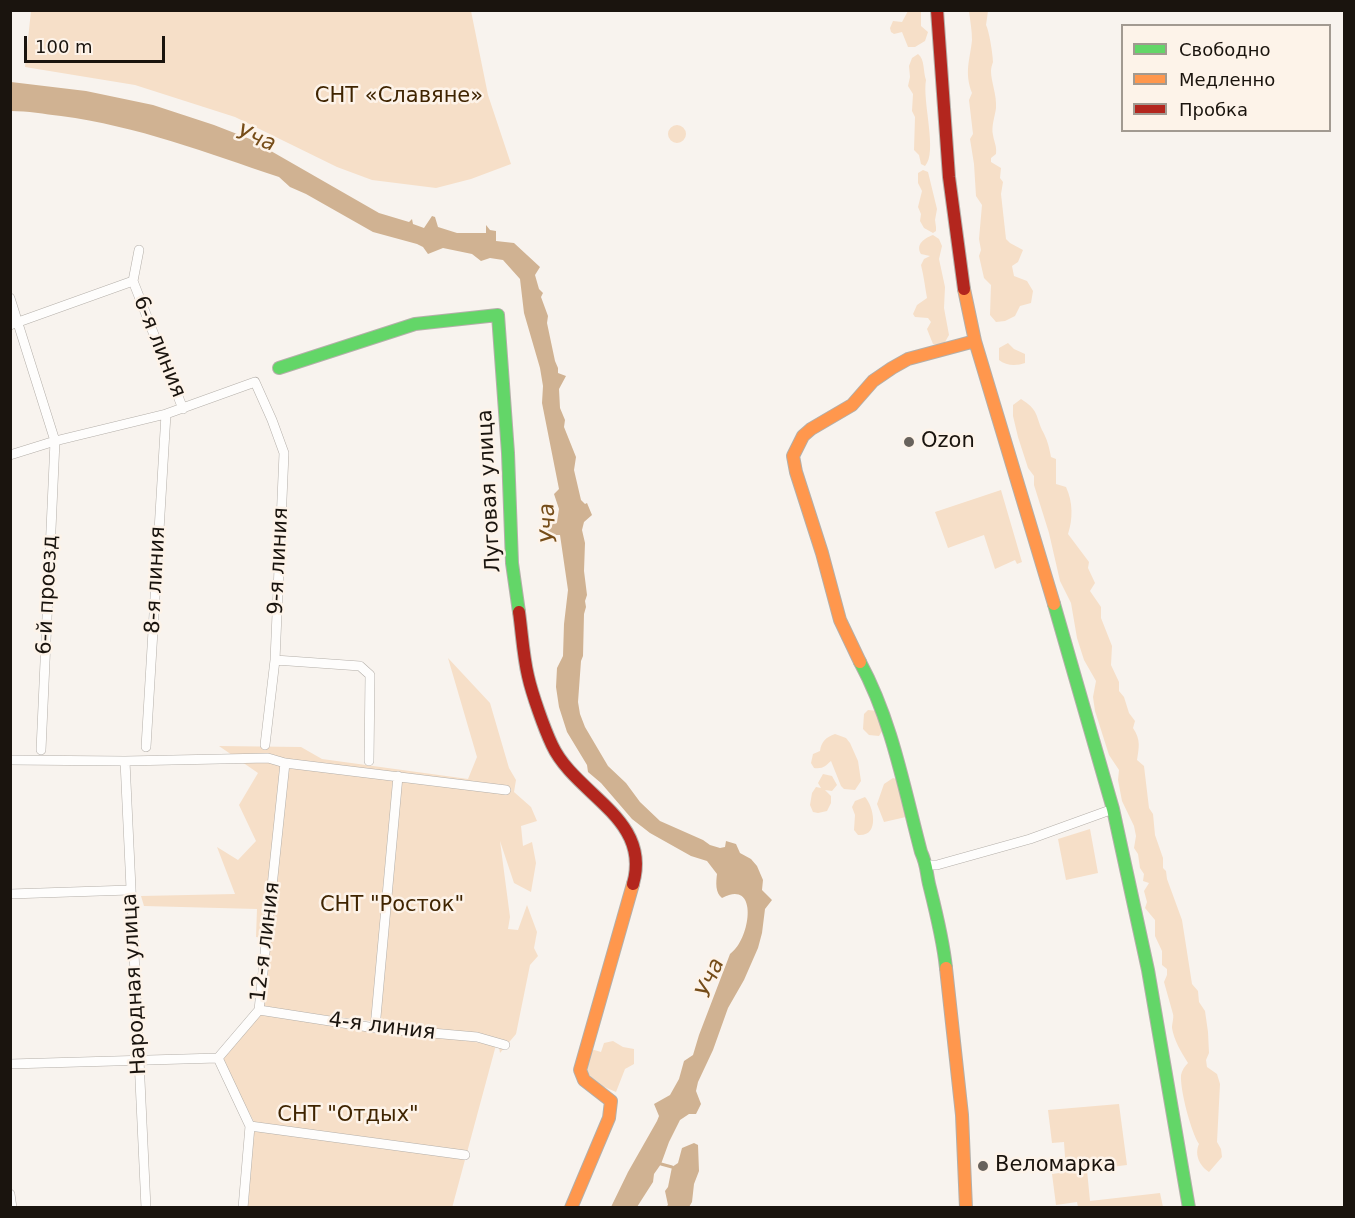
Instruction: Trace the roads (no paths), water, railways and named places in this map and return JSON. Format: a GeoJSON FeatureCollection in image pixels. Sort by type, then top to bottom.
{"type":"FeatureCollection","features":[{"type":"Feature","properties":{"kind":"street"},"geometry":{"type":"LineString","coordinates":[[937,10],[958,265],[975,340],[1113,809],[1148,970],[1189,1208]]}},
{"type":"Feature","properties":{"kind":"street","name":"6-я линия"},"geometry":{"type":"LineString","coordinates":[[139,250],[133,281],[183,409]]}},
{"type":"Feature","properties":{"kind":"street"},"geometry":{"type":"LineString","coordinates":[[14,324],[133,281]]}},
{"type":"Feature","properties":{"kind":"street"},"geometry":{"type":"LineString","coordinates":[[10,298],[14,324],[55,441]]}},
{"type":"Feature","properties":{"kind":"street","name":"Луговая улица"},"geometry":{"type":"LineString","coordinates":[[279,368],[415,324],[498,315],[508,453],[512,563],[528,677],[544,728],[560,759],[625,825],[638,868],[580,1070],[584,1080],[612,1101],[612,1106],[571,1208]]}},
{"type":"Feature","properties":{"kind":"street"},"geometry":{"type":"LineString","coordinates":[[966,1208],[962,1115],[944,939],[927,876],[927,865],[918,844],[885,714],[840,620],[793,456],[803,436],[852,405],[873,381],[908,359],[975,340]]}},
{"type":"Feature","properties":{"kind":"street","name":"9-я линия"},"geometry":{"type":"LineString","coordinates":[[183,409],[255,382],[284,453],[275,660],[265,745]]}},
{"type":"Feature","properties":{"kind":"street"},"geometry":{"type":"LineString","coordinates":[[10,455],[55,441],[183,409]]}},
{"type":"Feature","properties":{"kind":"street","name":"8-я линия"},"geometry":{"type":"LineString","coordinates":[[146,747],[166,414]]}},
{"type":"Feature","properties":{"kind":"street","name":"6-й проезд"},"geometry":{"type":"LineString","coordinates":[[41,750],[55,441]]}},
{"type":"Feature","properties":{"kind":"street"},"geometry":{"type":"LineString","coordinates":[[275,660],[360,666],[370,675],[369,761]]}},
{"type":"Feature","properties":{"kind":"street"},"geometry":{"type":"LineString","coordinates":[[10,760],[125,761],[268,758],[285,763],[506,790]]}},
{"type":"Feature","properties":{"kind":"street","name":"Народная улица"},"geometry":{"type":"LineString","coordinates":[[125,761],[146,1208]]}},
{"type":"Feature","properties":{"kind":"street","name":"12-я линия"},"geometry":{"type":"LineString","coordinates":[[218,1058],[259,1010],[285,763]]}},
{"type":"Feature","properties":{"kind":"street"},"geometry":{"type":"LineString","coordinates":[[375,1028],[398,776]]}},
{"type":"Feature","properties":{"kind":"street"},"geometry":{"type":"LineString","coordinates":[[927,865],[937,865],[1001,848],[1113,809]]}},
{"type":"Feature","properties":{"kind":"street"},"geometry":{"type":"LineString","coordinates":[[10,894],[130,891]]}},
{"type":"Feature","properties":{"kind":"street","name":"4-я линия"},"geometry":{"type":"LineString","coordinates":[[259,1010],[375,1028],[477,1036],[505,1045]]}},
{"type":"Feature","properties":{"kind":"street"},"geometry":{"type":"LineString","coordinates":[[10,1064],[218,1058],[250,1126],[243,1208]]}},
{"type":"Feature","properties":{"kind":"street"},"geometry":{"type":"LineString","coordinates":[[250,1126],[465,1155]]}},
{"type":"Feature","properties":{"kind":"street"},"geometry":{"type":"LineString","coordinates":[[10,1194],[12,1208]]}},
{"type":"Feature","properties":{"kind":"waterway"},"geometry":{"type":"LineString","coordinates":[[661,1164],[672,1167]]}},
{"type":"Feature","properties":{"kind":"place","name":"Ozon"},"geometry":{"type":"Point","coordinates":[909,442]}},
{"type":"Feature","properties":{"kind":"place","name":"Веломарка"},"geometry":{"type":"Point","coordinates":[983,1166]}},
{"type":"Feature","properties":{"kind":"park label","name":"СНТ «Славяне»"},"geometry":{"type":"Point","coordinates":[399,97]}},
{"type":"Feature","properties":{"kind":"park label","name":"СНТ \"Росток\""},"geometry":{"type":"Point","coordinates":[392,906]}},
{"type":"Feature","properties":{"kind":"park label","name":"СНТ \"Отдых\""},"geometry":{"type":"Point","coordinates":[348,1116]}},
{"type":"Feature","properties":{"kind":"water label","name":"Уча"},"geometry":{"type":"Point","coordinates":[256,139]}},
{"type":"Feature","properties":{"kind":"water label","name":"Уча"},"geometry":{"type":"Point","coordinates":[549,523]}},
{"type":"Feature","properties":{"kind":"water label","name":"Уча"},"geometry":{"type":"Point","coordinates":[711,978]}}]}
